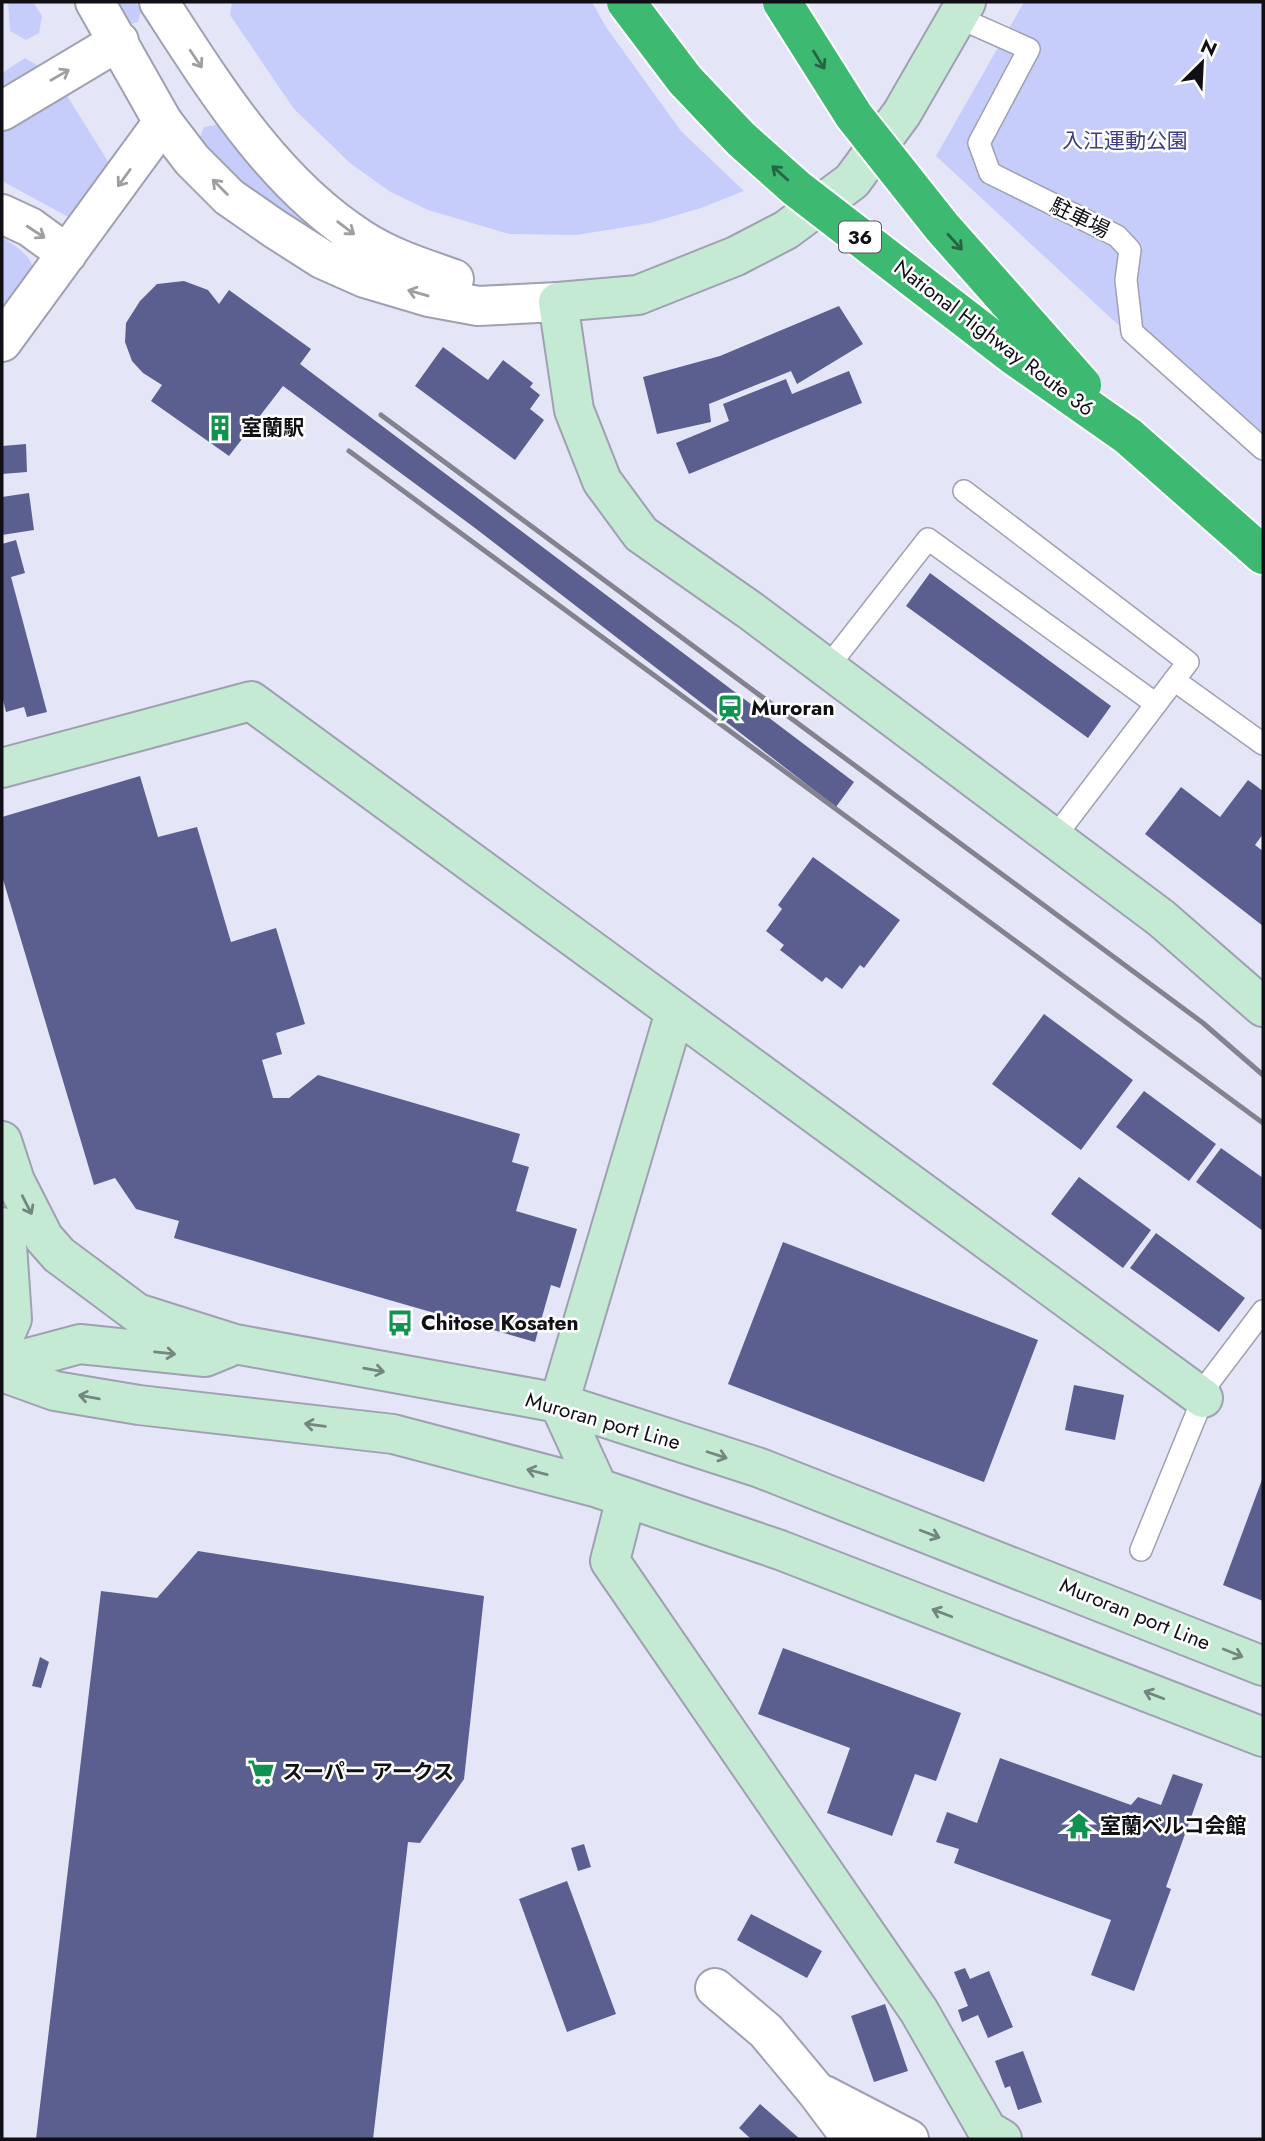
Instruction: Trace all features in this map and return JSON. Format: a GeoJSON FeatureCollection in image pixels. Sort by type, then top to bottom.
{"type":"FeatureCollection","features":[{"type":"Feature","properties":{"kind":"highway","name":"National Highway Route 36"},"geometry":{"type":"LineString","coordinates":[[626,2],[685,80],[741,139],[796,188],[1014,356],[1128,436],[1263,555]]}},
{"type":"Feature","properties":{"kind":"highway","name":"National Highway Route 36"},"geometry":{"type":"LineString","coordinates":[[782,2],[854,117],[942,227],[1128,436]]}},
{"type":"Feature","properties":{"kind":"street"},"geometry":{"type":"LineString","coordinates":[[95,2],[163,122],[192,160],[229,197],[322,259],[365,278],[429,297],[478,306],[638,295],[736,256],[786,230],[852,181],[901,113],[962,9]]}},
{"type":"Feature","properties":{"kind":"street"},"geometry":{"type":"LineString","coordinates":[[159,2],[200,64],[273,162],[318,207],[362,240],[406,262],[481,289],[558,302]]}},
{"type":"Feature","properties":{"kind":"street"},"geometry":{"type":"LineString","coordinates":[[2,111],[119,41]]}},
{"type":"Feature","properties":{"kind":"street"},"geometry":{"type":"LineString","coordinates":[[2,342],[163,122]]}},
{"type":"Feature","properties":{"kind":"street"},"geometry":{"type":"LineString","coordinates":[[2,214],[30,228],[67,254]]}},
{"type":"Feature","properties":{"kind":"street"},"geometry":{"type":"LineString","coordinates":[[558,302],[574,410],[602,481],[642,534],[827,668],[1161,918],[1263,1007]]}},
{"type":"Feature","properties":{"kind":"street"},"geometry":{"type":"LineString","coordinates":[[2,768],[251,701],[1203,1398]]}},
{"type":"Feature","properties":{"kind":"street"},"geometry":{"type":"LineString","coordinates":[[675,1012],[559,1403],[612,1493],[610,1561],[919,2011],[987,2130],[1002,2139]]}},
{"type":"Feature","properties":{"kind":"street","name":"Muroran port Line"},"geometry":{"type":"LineString","coordinates":[[2,1142],[15,1181],[44,1238],[59,1255],[137,1313],[235,1344],[559,1403],[760,1468],[1263,1665]]}},
{"type":"Feature","properties":{"kind":"street"},"geometry":{"type":"LineString","coordinates":[[2,1227],[7,1245],[12,1319],[2,1342]]}},
{"type":"Feature","properties":{"kind":"street"},"geometry":{"type":"LineString","coordinates":[[2,1365],[80,1344],[205,1357],[235,1344]]}},
{"type":"Feature","properties":{"kind":"street"},"geometry":{"type":"LineString","coordinates":[[2,1372],[55,1391],[139,1405],[393,1434],[612,1493],[780,1550],[1263,1737]]}},
{"type":"Feature","properties":{"kind":"street"},"geometry":{"type":"LineString","coordinates":[[715,1988],[766,2031],[852,2139]]}},
{"type":"Feature","properties":{"kind":"street"},"geometry":{"type":"LineString","coordinates":[[816,2091],[909,2139]]}},
{"type":"Feature","properties":{"kind":"lane","name":"駐車場"},"geometry":{"type":"LineString","coordinates":[[962,9],[1029,49],[979,143],[990,173],[1118,236],[1130,250],[1126,280],[1132,332],[1263,449]]}},
{"type":"Feature","properties":{"kind":"lane"},"geometry":{"type":"LineString","coordinates":[[964,491],[1188,662],[1054,838]]}},
{"type":"Feature","properties":{"kind":"lane"},"geometry":{"type":"LineString","coordinates":[[827,668],[928,539],[1156,704]]}},
{"type":"Feature","properties":{"kind":"lane"},"geometry":{"type":"LineString","coordinates":[[1174,680],[1263,744]]}},
{"type":"Feature","properties":{"kind":"lane"},"geometry":{"type":"LineString","coordinates":[[1141,1550],[1210,1381],[1263,1311]]}},
{"type":"Feature","properties":{"kind":"green space"},"geometry":{"type":"Polygon","coordinates":[[[8,2],[33,2],[42,16],[39,33],[26,40],[10,31],[8,2]]]}},
{"type":"Feature","properties":{"kind":"green space"},"geometry":{"type":"Polygon","coordinates":[[[111,2],[136,2],[141,12],[138,22],[122,22],[111,2]]]}},
{"type":"Feature","properties":{"kind":"green space"},"geometry":{"type":"Polygon","coordinates":[[[232,2],[592,2],[606,27],[681,131],[744,191],[701,208],[650,223],[577,235],[509,234],[428,210],[389,191],[350,163],[294,109],[230,15],[232,2]]]}},
{"type":"Feature","properties":{"kind":"green space","name":"入江運動公園"},"geometry":{"type":"Polygon","coordinates":[[[1024,2],[1263,2],[1263,459],[936,156],[1024,2]]]}},
{"type":"Feature","properties":{"kind":"green space"},"geometry":{"type":"Polygon","coordinates":[[[25,58],[42,68],[2,92],[2,73],[25,58]]]}},
{"type":"Feature","properties":{"kind":"green space"},"geometry":{"type":"Polygon","coordinates":[[[64,91],[114,171],[74,220],[2,181],[2,129],[64,91]]]}},
{"type":"Feature","properties":{"kind":"green space"},"geometry":{"type":"Polygon","coordinates":[[[225,123],[341,248],[268,212],[197,144],[204,127],[225,123]]]}},
{"type":"Feature","properties":{"kind":"green space"},"geometry":{"type":"Polygon","coordinates":[[[2,237],[30,260],[34,272],[2,322],[2,237]]]}},
{"type":"Feature","properties":{"kind":"building","name":"室蘭駅"},"geometry":{"type":"Polygon","coordinates":[[[184,281],[208,290],[219,304],[229,290],[311,349],[300,364],[854,782],[836,807],[475,528],[283,386],[229,456],[151,401],[162,385],[143,373],[132,361],[125,342],[126,323],[140,301],[157,284],[184,281]]]}},
{"type":"Feature","properties":{"kind":"building"},"geometry":{"type":"Polygon","coordinates":[[[839,306],[863,344],[797,384],[791,371],[709,404],[711,422],[657,434],[643,377],[720,356],[839,306]]]}},
{"type":"Feature","properties":{"kind":"building"},"geometry":{"type":"Polygon","coordinates":[[[443,347],[488,380],[503,360],[533,383],[530,387],[540,395],[530,409],[544,420],[515,460],[415,386],[443,347]]]}},
{"type":"Feature","properties":{"kind":"building"},"geometry":{"type":"Polygon","coordinates":[[[849,371],[862,403],[689,474],[676,443],[729,421],[723,404],[786,379],[792,394],[849,371]]]}},
{"type":"Feature","properties":{"kind":"building"},"geometry":{"type":"Polygon","coordinates":[[[26,444],[27,472],[2,474],[2,446],[26,444]]]}},
{"type":"Feature","properties":{"kind":"building"},"geometry":{"type":"Polygon","coordinates":[[[29,493],[34,530],[2,535],[2,497],[29,493]]]}},
{"type":"Feature","properties":{"kind":"building"},"geometry":{"type":"Polygon","coordinates":[[[16,540],[25,573],[11,577],[47,712],[27,717],[24,707],[6,712],[2,696],[2,544],[16,540]]]}},
{"type":"Feature","properties":{"kind":"building"},"geometry":{"type":"Polygon","coordinates":[[[930,573],[1111,706],[1088,738],[906,606],[930,573]]]}},
{"type":"Feature","properties":{"kind":"building"},"geometry":{"type":"Polygon","coordinates":[[[140,776],[158,837],[197,827],[231,942],[276,928],[305,1024],[276,1033],[282,1054],[262,1060],[273,1098],[289,1098],[318,1075],[520,1134],[512,1162],[529,1167],[516,1211],[577,1229],[560,1288],[551,1285],[535,1342],[174,1238],[179,1221],[136,1209],[115,1178],[94,1185],[2,876],[2,817],[140,776]]]}},
{"type":"Feature","properties":{"kind":"building"},"geometry":{"type":"Polygon","coordinates":[[[1248,780],[1263,791],[1263,834],[1255,845],[1263,851],[1263,926],[1145,834],[1181,787],[1220,817],[1248,780]]]}},
{"type":"Feature","properties":{"kind":"building"},"geometry":{"type":"Polygon","coordinates":[[[813,857],[900,920],[864,968],[860,965],[842,989],[826,977],[822,982],[780,950],[784,945],[766,931],[782,909],[778,905],[813,857]]]}},
{"type":"Feature","properties":{"kind":"building"},"geometry":{"type":"Polygon","coordinates":[[[1044,1014],[1133,1080],[1081,1150],[992,1084],[1044,1014]]]}},
{"type":"Feature","properties":{"kind":"building"},"geometry":{"type":"Polygon","coordinates":[[[1144,1091],[1216,1144],[1189,1181],[1116,1127],[1144,1091]]]}},
{"type":"Feature","properties":{"kind":"building"},"geometry":{"type":"Polygon","coordinates":[[[1221,1148],[1263,1178],[1263,1231],[1196,1182],[1221,1148]]]}},
{"type":"Feature","properties":{"kind":"building"},"geometry":{"type":"Polygon","coordinates":[[[1079,1177],[1151,1230],[1123,1268],[1051,1214],[1079,1177]]]}},
{"type":"Feature","properties":{"kind":"building"},"geometry":{"type":"Polygon","coordinates":[[[1156,1233],[1245,1298],[1219,1332],[1130,1268],[1156,1233]]]}},
{"type":"Feature","properties":{"kind":"building"},"geometry":{"type":"Polygon","coordinates":[[[783,1242],[1038,1340],[984,1482],[728,1384],[783,1242]]]}},
{"type":"Feature","properties":{"kind":"building"},"geometry":{"type":"Polygon","coordinates":[[[1074,1385],[1124,1395],[1115,1440],[1065,1430],[1074,1385]]]}},
{"type":"Feature","properties":{"kind":"building"},"geometry":{"type":"Polygon","coordinates":[[[1263,1477],[1263,1601],[1223,1585],[1263,1477]]]}},
{"type":"Feature","properties":{"kind":"building"},"geometry":{"type":"Polygon","coordinates":[[[198,1551],[484,1596],[464,1779],[420,1843],[408,1842],[373,2139],[36,2139],[101,1591],[157,1598],[198,1551]]]}},
{"type":"Feature","properties":{"kind":"building"},"geometry":{"type":"Polygon","coordinates":[[[783,1648],[961,1713],[936,1781],[915,1774],[892,1836],[827,1813],[850,1748],[758,1714],[783,1648]]]}},
{"type":"Feature","properties":{"kind":"building"},"geometry":{"type":"Polygon","coordinates":[[[40,1657],[49,1662],[41,1688],[32,1686],[40,1657]]]}},
{"type":"Feature","properties":{"kind":"building"},"geometry":{"type":"Polygon","coordinates":[[[1000,1758],[1131,1805],[1138,1797],[1161,1805],[1173,1774],[1203,1784],[1166,1887],[1171,1889],[1134,1991],[1091,1975],[1111,1920],[954,1863],[959,1849],[936,1842],[947,1812],[977,1823],[1000,1758]]]}},
{"type":"Feature","properties":{"kind":"building"},"geometry":{"type":"Polygon","coordinates":[[[584,1844],[591,1867],[578,1871],[571,1848],[584,1844]]]}},
{"type":"Feature","properties":{"kind":"building"},"geometry":{"type":"Polygon","coordinates":[[[567,1881],[616,2014],[567,2032],[519,1899],[567,1881]]]}},
{"type":"Feature","properties":{"kind":"building"},"geometry":{"type":"Polygon","coordinates":[[[751,1914],[822,1951],[807,1978],[737,1940],[751,1914]]]}},
{"type":"Feature","properties":{"kind":"building"},"geometry":{"type":"Polygon","coordinates":[[[965,1968],[970,1979],[989,1971],[1013,2027],[988,2038],[978,2015],[962,2022],[958,2010],[968,2006],[954,1972],[965,1968]]]}},
{"type":"Feature","properties":{"kind":"building"},"geometry":{"type":"Polygon","coordinates":[[[885,2004],[908,2071],[874,2082],[851,2016],[885,2004]]]}},
{"type":"Feature","properties":{"kind":"building"},"geometry":{"type":"Polygon","coordinates":[[[1023,2051],[1042,2102],[1018,2110],[1010,2086],[1005,2088],[995,2061],[1023,2051]]]}},
{"type":"Feature","properties":{"kind":"building"},"geometry":{"type":"Polygon","coordinates":[[[760,2104],[800,2139],[751,2139],[739,2128],[760,2104]]]}},
{"type":"Feature","properties":{"kind":"railway"},"geometry":{"type":"LineString","coordinates":[[381,415],[1203,1023],[1263,1075]]}},
{"type":"Feature","properties":{"kind":"railway"},"geometry":{"type":"LineString","coordinates":[[349,451],[1263,1123]]}},
{"type":"Feature","properties":{"kind":"place","name":"室蘭駅"},"geometry":{"type":"Point","coordinates":[220,428]}},
{"type":"Feature","properties":{"kind":"place","name":"Muroran"},"geometry":{"type":"Point","coordinates":[730,708]}},
{"type":"Feature","properties":{"kind":"place","name":"Chitose Kosaten"},"geometry":{"type":"Point","coordinates":[400,1323]}},
{"type":"Feature","properties":{"kind":"place","name":"スーパー アークス"},"geometry":{"type":"Point","coordinates":[261,1772]}},
{"type":"Feature","properties":{"kind":"place","name":"室蘭ベルコ会館"},"geometry":{"type":"Point","coordinates":[1079,1826]}}]}
